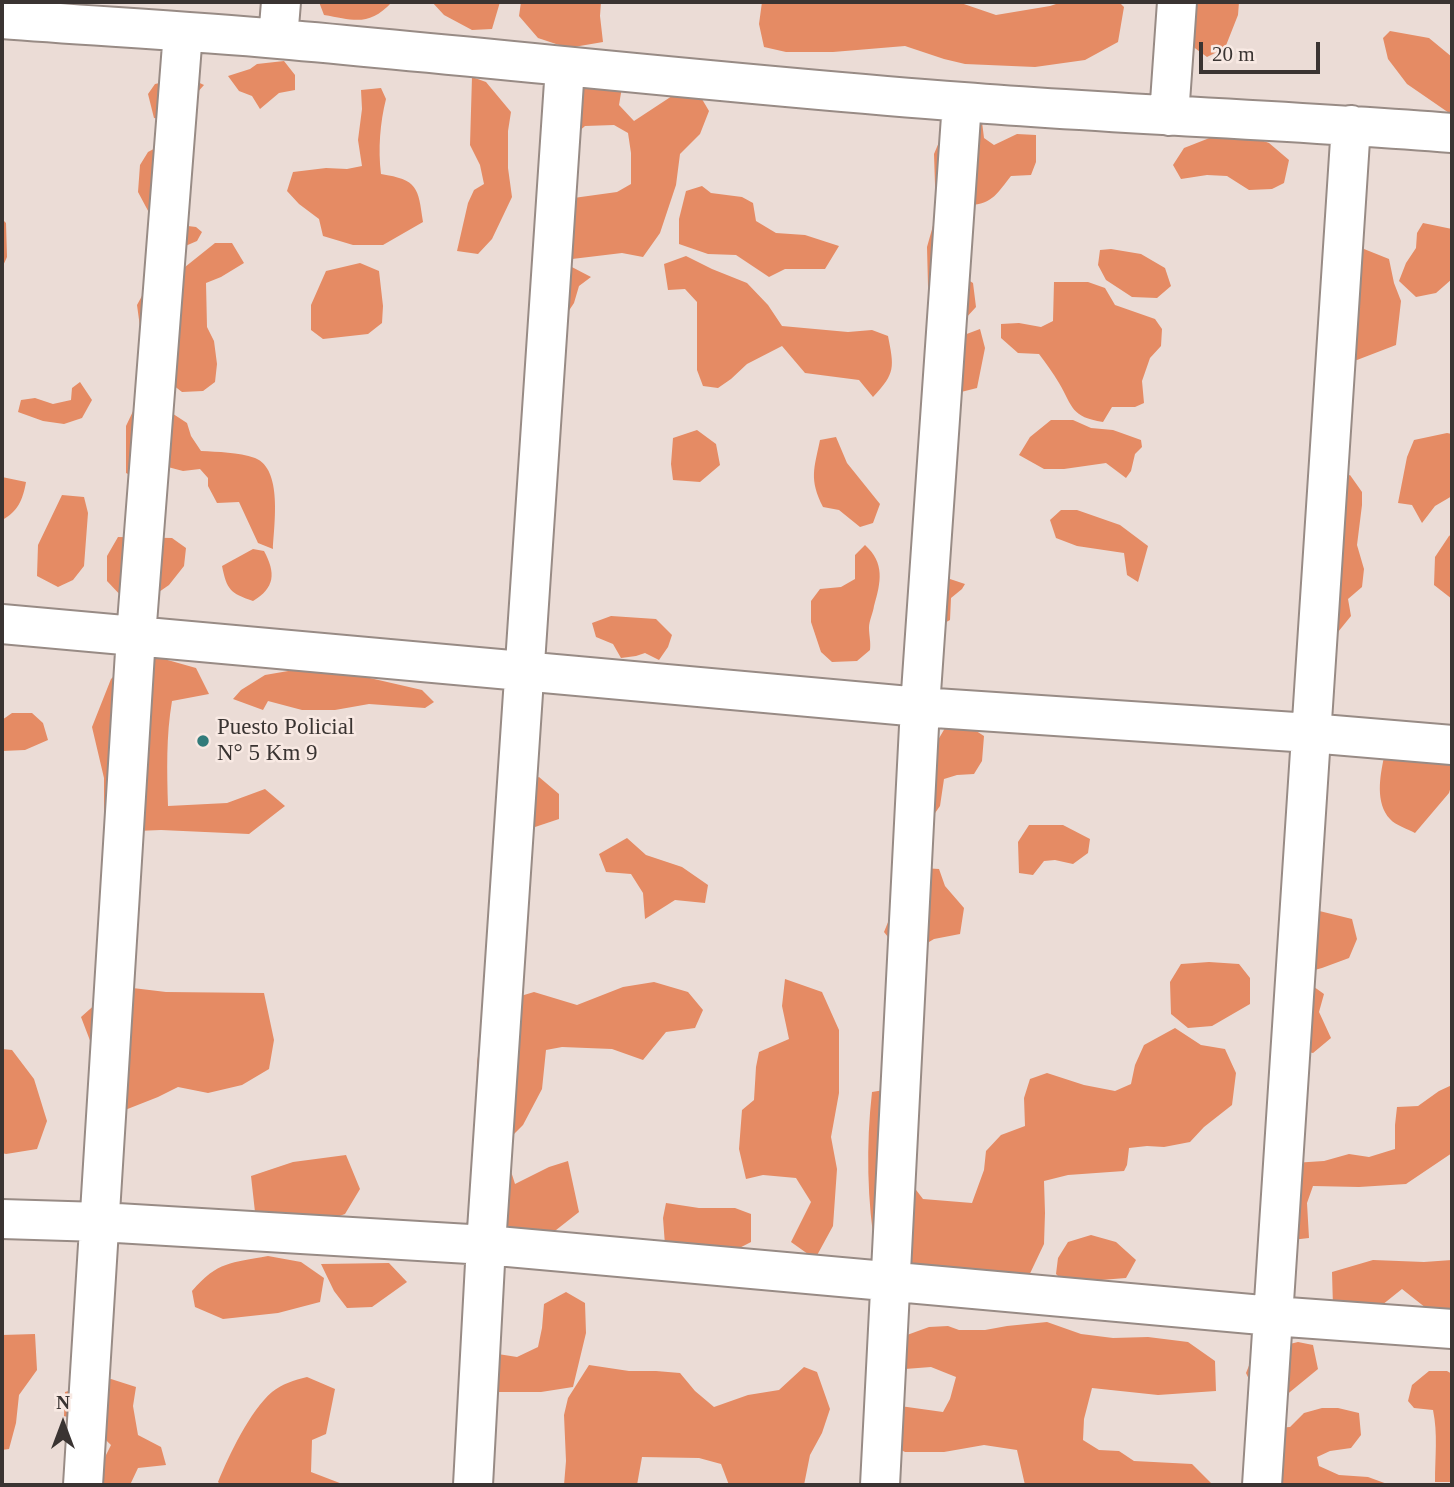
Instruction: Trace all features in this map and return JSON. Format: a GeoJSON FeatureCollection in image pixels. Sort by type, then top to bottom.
{"type":"FeatureCollection","features":[{"type":"Feature","properties":{"kind":"street"},"geometry":{"type":"LineString","coordinates":[[1169,116],[1177,2]]}},
{"type":"Feature","properties":{"kind":"street"},"geometry":{"type":"LineString","coordinates":[[2,19],[183,32],[279,20],[565,67],[962,102],[1452,133]]}},
{"type":"Feature","properties":{"kind":"street"},"geometry":{"type":"LineString","coordinates":[[83,1485],[136,636],[183,32]]}},
{"type":"Feature","properties":{"kind":"street"},"geometry":{"type":"LineString","coordinates":[[473,1485],[486,1245],[565,67]]}},
{"type":"Feature","properties":{"kind":"street"},"geometry":{"type":"LineString","coordinates":[[880,1485],[920,707],[962,102]]}},
{"type":"Feature","properties":{"kind":"street"},"geometry":{"type":"LineString","coordinates":[[1262,1485],[1351,125]]}},
{"type":"Feature","properties":{"kind":"street"},"geometry":{"type":"LineString","coordinates":[[2,624],[920,707],[1452,745]]}},
{"type":"Feature","properties":{"kind":"street"},"geometry":{"type":"LineString","coordinates":[[2,1219],[100,1222],[486,1245],[1273,1317],[1452,1329]]}},
{"type":"Feature","properties":{"kind":"shaded area"},"geometry":{"type":"Polygon","coordinates":[[[319,2],[392,2],[376,15],[361,20],[324,15],[319,2]]]}},
{"type":"Feature","properties":{"kind":"shaded area"},"geometry":{"type":"Polygon","coordinates":[[[432,2],[500,2],[492,29],[472,30],[444,15],[432,2]]]}},
{"type":"Feature","properties":{"kind":"shaded area"},"geometry":{"type":"Polygon","coordinates":[[[521,2],[601,2],[603,42],[568,48],[538,38],[519,16],[521,2]]]}},
{"type":"Feature","properties":{"kind":"shaded area"},"geometry":{"type":"Polygon","coordinates":[[[762,2],[958,2],[996,15],[1062,2],[1119,2],[1124,7],[1118,42],[1085,60],[1035,67],[965,64],[905,46],[833,52],[786,52],[764,47],[759,24],[762,2]]]}},
{"type":"Feature","properties":{"kind":"shaded area"},"geometry":{"type":"Polygon","coordinates":[[[1190,2],[1239,2],[1238,15],[1225,48],[1207,57],[1188,43],[1190,2]]]}},
{"type":"Feature","properties":{"kind":"shaded area"},"geometry":{"type":"Polygon","coordinates":[[[1390,31],[1429,38],[1452,57],[1452,115],[1407,84],[1388,59],[1383,38],[1390,31]]]}},
{"type":"Feature","properties":{"kind":"shaded area"},"geometry":{"type":"Polygon","coordinates":[[[284,61],[295,75],[295,90],[279,93],[260,109],[252,96],[239,91],[228,76],[257,64],[284,61]]]}},
{"type":"Feature","properties":{"kind":"shaded area"},"geometry":{"type":"Polygon","coordinates":[[[187,77],[204,85],[172,121],[154,118],[148,94],[155,84],[187,77]]]}},
{"type":"Feature","properties":{"kind":"shaded area"},"geometry":{"type":"Polygon","coordinates":[[[472,77],[486,82],[511,112],[508,168],[512,197],[492,239],[478,254],[457,251],[468,203],[474,190],[484,184],[480,165],[470,145],[472,77]]]}},
{"type":"Feature","properties":{"kind":"shaded area"},"geometry":{"type":"Polygon","coordinates":[[[572,80],[623,81],[619,105],[634,121],[672,96],[699,94],[709,111],[700,134],[680,154],[676,185],[660,233],[643,257],[622,253],[572,259],[554,253],[559,200],[617,192],[631,184],[628,133],[614,125],[585,126],[569,140],[572,80]]]}},
{"type":"Feature","properties":{"kind":"shaded area"},"geometry":{"type":"Polygon","coordinates":[[[381,88],[386,99],[380,136],[381,174],[402,179],[414,187],[420,201],[423,222],[383,245],[353,245],[323,236],[319,219],[287,191],[293,172],[362,166],[358,140],[362,109],[361,90],[381,88]]]}},
{"type":"Feature","properties":{"kind":"shaded area"},"geometry":{"type":"Polygon","coordinates":[[[982,122],[984,138],[994,145],[1017,134],[1036,135],[1036,162],[1031,175],[1011,176],[989,200],[970,205],[960,275],[973,283],[976,307],[954,331],[934,321],[928,286],[927,247],[936,215],[934,154],[942,135],[982,122]]]}},
{"type":"Feature","properties":{"kind":"shaded area"},"geometry":{"type":"Polygon","coordinates":[[[1247,135],[1269,143],[1289,160],[1284,183],[1272,189],[1249,190],[1227,176],[1207,175],[1181,179],[1173,165],[1184,148],[1212,137],[1247,135]]]}},
{"type":"Feature","properties":{"kind":"shaded area"},"geometry":{"type":"Polygon","coordinates":[[[163,144],[180,225],[196,227],[202,232],[197,241],[183,247],[154,222],[138,192],[140,165],[148,152],[163,144]]]}},
{"type":"Feature","properties":{"kind":"shaded area"},"geometry":{"type":"Polygon","coordinates":[[[702,186],[711,193],[742,197],[753,203],[756,221],[776,233],[805,235],[839,246],[825,269],[785,269],[769,277],[736,255],[708,254],[679,244],[679,219],[686,191],[702,186]]]}},
{"type":"Feature","properties":{"kind":"shaded area"},"geometry":{"type":"Polygon","coordinates":[[[2,219],[6,223],[7,257],[2,268],[2,219]]]}},
{"type":"Feature","properties":{"kind":"shaded area"},"geometry":{"type":"Polygon","coordinates":[[[1423,223],[1452,229],[1452,279],[1436,293],[1416,297],[1399,281],[1416,248],[1417,233],[1423,223]]]}},
{"type":"Feature","properties":{"kind":"shaded area"},"geometry":{"type":"Polygon","coordinates":[[[1351,235],[1364,249],[1389,259],[1401,301],[1396,345],[1357,360],[1342,357],[1351,235]]]}},
{"type":"Feature","properties":{"kind":"shaded area"},"geometry":{"type":"Polygon","coordinates":[[[215,243],[232,243],[244,263],[206,283],[207,327],[214,341],[217,364],[215,382],[203,391],[182,392],[169,382],[143,349],[137,305],[143,294],[160,280],[180,271],[215,243]]]}},
{"type":"Feature","properties":{"kind":"shaded area"},"geometry":{"type":"Polygon","coordinates":[[[1100,250],[1141,254],[1165,268],[1171,286],[1157,298],[1132,297],[1106,280],[1098,265],[1100,250]]]}},
{"type":"Feature","properties":{"kind":"shaded area"},"geometry":{"type":"Polygon","coordinates":[[[686,256],[747,283],[768,305],[782,326],[848,332],[872,330],[888,336],[892,363],[886,382],[873,397],[859,380],[805,373],[782,346],[747,364],[718,388],[703,386],[697,370],[697,302],[685,289],[668,290],[664,264],[686,256]]]}},
{"type":"Feature","properties":{"kind":"shaded area"},"geometry":{"type":"Polygon","coordinates":[[[360,263],[379,271],[382,323],[368,334],[323,339],[311,330],[311,305],[326,271],[360,263]]]}},
{"type":"Feature","properties":{"kind":"shaded area"},"geometry":{"type":"Polygon","coordinates":[[[568,265],[591,277],[579,286],[574,303],[566,315],[568,265]]]}},
{"type":"Feature","properties":{"kind":"shaded area"},"geometry":{"type":"Polygon","coordinates":[[[1054,282],[1088,282],[1105,288],[1115,305],[1155,319],[1162,329],[1161,346],[1150,358],[1142,381],[1144,403],[1135,407],[1112,407],[1103,422],[1085,417],[1074,410],[1039,354],[1018,353],[1001,338],[1001,324],[1019,323],[1041,327],[1053,321],[1054,282]]]}},
{"type":"Feature","properties":{"kind":"shaded area"},"geometry":{"type":"Polygon","coordinates":[[[980,329],[985,348],[977,388],[961,392],[956,338],[980,329]]]}},
{"type":"Feature","properties":{"kind":"shaded area"},"geometry":{"type":"Polygon","coordinates":[[[80,382],[92,400],[82,418],[64,424],[43,421],[18,412],[21,400],[35,398],[53,404],[71,400],[72,388],[80,382]]]}},
{"type":"Feature","properties":{"kind":"shaded area"},"geometry":{"type":"Polygon","coordinates":[[[161,406],[187,423],[191,436],[201,451],[242,455],[255,458],[264,464],[270,473],[275,499],[273,549],[258,543],[239,502],[217,503],[208,486],[208,478],[200,469],[183,471],[164,466],[140,480],[126,473],[126,426],[135,407],[161,406]]]}},
{"type":"Feature","properties":{"kind":"shaded area"},"geometry":{"type":"Polygon","coordinates":[[[1051,420],[1073,420],[1091,428],[1113,430],[1141,440],[1142,447],[1135,454],[1131,471],[1126,478],[1106,463],[1044,469],[1019,455],[1030,437],[1051,420]]]}},
{"type":"Feature","properties":{"kind":"shaded area"},"geometry":{"type":"Polygon","coordinates":[[[697,430],[716,444],[720,465],[700,482],[673,480],[673,438],[697,430]]]}},
{"type":"Feature","properties":{"kind":"shaded area"},"geometry":{"type":"Polygon","coordinates":[[[1452,434],[1452,496],[1435,506],[1422,523],[1412,505],[1398,503],[1407,457],[1414,440],[1452,434]]]}},
{"type":"Feature","properties":{"kind":"shaded area"},"geometry":{"type":"Polygon","coordinates":[[[836,437],[847,463],[880,504],[873,523],[860,527],[839,510],[823,507],[814,481],[816,459],[820,440],[836,437]]]}},
{"type":"Feature","properties":{"kind":"shaded area"},"geometry":{"type":"Polygon","coordinates":[[[1350,475],[1362,492],[1357,545],[1364,569],[1362,587],[1348,599],[1351,616],[1338,632],[1324,625],[1329,482],[1350,475]]]}},
{"type":"Feature","properties":{"kind":"shaded area"},"geometry":{"type":"Polygon","coordinates":[[[2,477],[26,482],[19,504],[2,520],[2,477]]]}},
{"type":"Feature","properties":{"kind":"shaded area"},"geometry":{"type":"Polygon","coordinates":[[[62,495],[84,497],[88,513],[84,566],[73,580],[58,587],[37,576],[38,545],[62,495]]]}},
{"type":"Feature","properties":{"kind":"shaded area"},"geometry":{"type":"Polygon","coordinates":[[[1061,510],[1077,510],[1120,525],[1148,546],[1138,582],[1127,575],[1124,553],[1077,546],[1056,538],[1050,520],[1061,510]]]}},
{"type":"Feature","properties":{"kind":"shaded area"},"geometry":{"type":"Polygon","coordinates":[[[1452,534],[1452,599],[1434,585],[1435,557],[1452,534]]]}},
{"type":"Feature","properties":{"kind":"shaded area"},"geometry":{"type":"Polygon","coordinates":[[[118,537],[172,538],[186,548],[184,566],[169,585],[146,601],[124,599],[107,581],[107,556],[118,537]]]}},
{"type":"Feature","properties":{"kind":"shaded area"},"geometry":{"type":"Polygon","coordinates":[[[865,545],[876,559],[880,573],[869,625],[870,650],[857,661],[832,662],[821,652],[811,622],[811,601],[820,589],[841,587],[855,579],[855,555],[865,545]]]}},
{"type":"Feature","properties":{"kind":"shaded area"},"geometry":{"type":"Polygon","coordinates":[[[253,549],[264,551],[272,573],[266,591],[253,601],[231,590],[222,566],[253,549]]]}},
{"type":"Feature","properties":{"kind":"shaded area"},"geometry":{"type":"Polygon","coordinates":[[[944,577],[965,584],[951,598],[950,620],[935,628],[944,577]]]}},
{"type":"Feature","properties":{"kind":"shaded area"},"geometry":{"type":"Polygon","coordinates":[[[611,616],[656,619],[672,635],[659,660],[645,653],[621,658],[613,644],[596,637],[592,623],[611,616]]]}},
{"type":"Feature","properties":{"kind":"shaded area"},"geometry":{"type":"Polygon","coordinates":[[[140,658],[164,659],[196,668],[209,694],[172,701],[168,740],[168,806],[227,803],[265,789],[285,806],[249,834],[136,831],[121,847],[104,841],[104,778],[92,727],[111,679],[124,666],[140,658]]]}},
{"type":"Feature","properties":{"kind":"shaded area"},"geometry":{"type":"Polygon","coordinates":[[[294,670],[361,676],[422,690],[434,702],[425,708],[369,704],[335,710],[302,710],[268,701],[263,710],[233,699],[241,690],[265,675],[294,670]]]}},
{"type":"Feature","properties":{"kind":"shaded area"},"geometry":{"type":"Polygon","coordinates":[[[12,713],[32,713],[43,723],[48,740],[25,750],[2,751],[2,720],[12,713]]]}},
{"type":"Feature","properties":{"kind":"shaded area"},"geometry":{"type":"Polygon","coordinates":[[[970,727],[984,736],[982,761],[974,774],[944,779],[940,806],[928,823],[931,752],[945,728],[970,727]]]}},
{"type":"Feature","properties":{"kind":"shaded area"},"geometry":{"type":"Polygon","coordinates":[[[1438,754],[1452,766],[1452,783],[1449,793],[1415,833],[1392,821],[1385,813],[1380,797],[1384,757],[1438,754]]]}},
{"type":"Feature","properties":{"kind":"shaded area"},"geometry":{"type":"Polygon","coordinates":[[[539,777],[559,794],[559,819],[523,831],[509,790],[539,777]]]}},
{"type":"Feature","properties":{"kind":"shaded area"},"geometry":{"type":"Polygon","coordinates":[[[1029,825],[1063,825],[1090,839],[1088,853],[1073,864],[1055,860],[1044,861],[1033,875],[1019,873],[1018,842],[1029,825]]]}},
{"type":"Feature","properties":{"kind":"shaded area"},"geometry":{"type":"Polygon","coordinates":[[[627,838],[646,855],[682,867],[708,885],[705,903],[675,900],[645,919],[643,893],[631,874],[606,872],[599,854],[627,838]]]}},
{"type":"Feature","properties":{"kind":"shaded area"},"geometry":{"type":"Polygon","coordinates":[[[907,867],[939,869],[945,886],[964,908],[960,934],[934,939],[919,948],[900,952],[884,932],[907,867]]]}},
{"type":"Feature","properties":{"kind":"shaded area"},"geometry":{"type":"Polygon","coordinates":[[[1299,906],[1352,919],[1357,939],[1349,958],[1300,974],[1299,906]]]}},
{"type":"Feature","properties":{"kind":"shaded area"},"geometry":{"type":"Polygon","coordinates":[[[1181,964],[1239,964],[1250,978],[1250,1004],[1212,1026],[1188,1028],[1171,1014],[1170,982],[1181,964]]]}},
{"type":"Feature","properties":{"kind":"shaded area"},"geometry":{"type":"Polygon","coordinates":[[[785,979],[822,992],[839,1030],[839,1093],[831,1137],[837,1169],[833,1226],[815,1259],[791,1242],[811,1202],[796,1178],[763,1175],[746,1179],[739,1149],[742,1110],[754,1100],[759,1052],[789,1039],[782,1006],[785,979]]]}},
{"type":"Feature","properties":{"kind":"shaded area"},"geometry":{"type":"Polygon","coordinates":[[[654,982],[688,992],[703,1010],[695,1028],[666,1032],[643,1060],[612,1049],[562,1047],[546,1050],[542,1089],[523,1125],[510,1138],[509,1165],[515,1184],[568,1161],[579,1212],[551,1234],[475,1224],[477,1062],[481,1039],[514,998],[534,992],[577,1005],[623,987],[654,982]]]}},
{"type":"Feature","properties":{"kind":"shaded area"},"geometry":{"type":"Polygon","coordinates":[[[1310,984],[1324,994],[1319,1012],[1331,1038],[1313,1053],[1294,1049],[1310,984]]]}},
{"type":"Feature","properties":{"kind":"shaded area"},"geometry":{"type":"Polygon","coordinates":[[[116,986],[166,992],[264,993],[274,1040],[269,1069],[242,1085],[208,1093],[178,1087],[125,1110],[94,1051],[81,1017],[116,986]]]}},
{"type":"Feature","properties":{"kind":"shaded area"},"geometry":{"type":"Polygon","coordinates":[[[1175,1028],[1201,1045],[1225,1049],[1236,1073],[1232,1105],[1190,1142],[1164,1147],[1129,1148],[1124,1171],[1068,1175],[1044,1181],[1044,1244],[1025,1284],[1000,1291],[876,1254],[868,1173],[872,1092],[902,1087],[910,1182],[923,1199],[972,1203],[984,1170],[986,1151],[1001,1135],[1025,1126],[1024,1098],[1030,1079],[1047,1073],[1084,1085],[1115,1091],[1131,1084],[1135,1065],[1144,1045],[1175,1028]]]}},
{"type":"Feature","properties":{"kind":"shaded area"},"geometry":{"type":"Polygon","coordinates":[[[2,1049],[12,1050],[34,1079],[47,1121],[37,1149],[2,1153],[2,1049]]]}},
{"type":"Feature","properties":{"kind":"shaded area"},"geometry":{"type":"Polygon","coordinates":[[[1452,1085],[1452,1153],[1406,1184],[1313,1186],[1307,1203],[1309,1238],[1275,1242],[1259,1223],[1265,1208],[1293,1163],[1324,1161],[1349,1154],[1369,1157],[1395,1149],[1397,1107],[1418,1106],[1452,1085]]]}},
{"type":"Feature","properties":{"kind":"shaded area"},"geometry":{"type":"Polygon","coordinates":[[[346,1155],[360,1189],[345,1214],[301,1230],[255,1212],[251,1176],[293,1162],[346,1155]]]}},
{"type":"Feature","properties":{"kind":"shaded area"},"geometry":{"type":"Polygon","coordinates":[[[666,1203],[699,1208],[735,1208],[751,1214],[751,1242],[724,1256],[665,1245],[663,1218],[666,1203]]]}},
{"type":"Feature","properties":{"kind":"shaded area"},"geometry":{"type":"Polygon","coordinates":[[[1091,1235],[1116,1242],[1136,1260],[1126,1278],[1068,1286],[1056,1274],[1058,1258],[1068,1242],[1091,1235]]]}},
{"type":"Feature","properties":{"kind":"shaded area"},"geometry":{"type":"Polygon","coordinates":[[[268,1256],[301,1262],[324,1278],[320,1302],[278,1313],[223,1319],[195,1307],[192,1291],[210,1274],[226,1265],[268,1256]]]}},
{"type":"Feature","properties":{"kind":"shaded area"},"geometry":{"type":"Polygon","coordinates":[[[1373,1260],[1452,1260],[1452,1311],[1426,1308],[1402,1289],[1377,1309],[1333,1307],[1332,1272],[1373,1260]]]}},
{"type":"Feature","properties":{"kind":"shaded area"},"geometry":{"type":"Polygon","coordinates":[[[389,1263],[407,1282],[372,1307],[347,1308],[334,1291],[321,1264],[389,1263]]]}},
{"type":"Feature","properties":{"kind":"shaded area"},"geometry":{"type":"Polygon","coordinates":[[[566,1292],[585,1303],[586,1333],[573,1387],[541,1392],[495,1392],[479,1459],[494,1477],[493,1485],[453,1485],[460,1378],[498,1354],[517,1357],[538,1347],[544,1304],[566,1292]]]}},
{"type":"Feature","properties":{"kind":"shaded area"},"geometry":{"type":"Polygon","coordinates":[[[1047,1322],[1081,1334],[1188,1342],[1215,1361],[1216,1391],[1158,1395],[1092,1388],[1084,1419],[1083,1440],[1099,1450],[1119,1451],[1134,1461],[1192,1464],[1213,1485],[1025,1485],[1017,1450],[984,1445],[944,1452],[905,1452],[876,1437],[900,1406],[943,1412],[956,1377],[931,1367],[905,1369],[885,1343],[929,1327],[985,1330],[1047,1322]]]}},
{"type":"Feature","properties":{"kind":"shaded area"},"geometry":{"type":"Polygon","coordinates":[[[35,1334],[37,1370],[19,1395],[16,1423],[9,1449],[2,1450],[2,1335],[35,1334]]]}},
{"type":"Feature","properties":{"kind":"shaded area"},"geometry":{"type":"Polygon","coordinates":[[[1298,1342],[1313,1345],[1318,1369],[1279,1401],[1256,1394],[1246,1373],[1252,1358],[1269,1349],[1298,1342]]]}},
{"type":"Feature","properties":{"kind":"shaded area"},"geometry":{"type":"Polygon","coordinates":[[[589,1365],[629,1371],[680,1373],[695,1391],[714,1407],[748,1395],[779,1390],[804,1367],[817,1372],[830,1409],[822,1433],[810,1455],[804,1485],[729,1485],[721,1464],[699,1458],[642,1457],[637,1485],[564,1485],[564,1415],[568,1398],[589,1365]]]}},
{"type":"Feature","properties":{"kind":"shaded area"},"geometry":{"type":"Polygon","coordinates":[[[1429,1371],[1447,1371],[1452,1374],[1452,1482],[1435,1482],[1436,1437],[1433,1410],[1414,1408],[1408,1401],[1412,1385],[1429,1371]]]}},
{"type":"Feature","properties":{"kind":"shaded area"},"geometry":{"type":"Polygon","coordinates":[[[307,1377],[335,1389],[326,1434],[312,1440],[311,1472],[345,1485],[221,1485],[218,1482],[234,1447],[264,1400],[280,1387],[307,1377]]]}},
{"type":"Feature","properties":{"kind":"shaded area"},"geometry":{"type":"Polygon","coordinates":[[[111,1379],[136,1387],[133,1406],[138,1435],[161,1447],[166,1465],[138,1468],[130,1485],[66,1485],[101,1465],[111,1445],[89,1424],[64,1416],[65,1392],[111,1379]]]}},
{"type":"Feature","properties":{"kind":"shaded area"},"geometry":{"type":"Polygon","coordinates":[[[1322,1408],[1338,1408],[1359,1413],[1361,1435],[1351,1448],[1330,1451],[1317,1457],[1319,1466],[1339,1475],[1368,1477],[1390,1485],[1244,1485],[1247,1454],[1265,1429],[1290,1427],[1304,1413],[1322,1408]]]}},
{"type":"Feature","properties":{"kind":"place","name":"Puesto Policial N° 5 Km 9"},"geometry":{"type":"Point","coordinates":[203,741]}}]}
